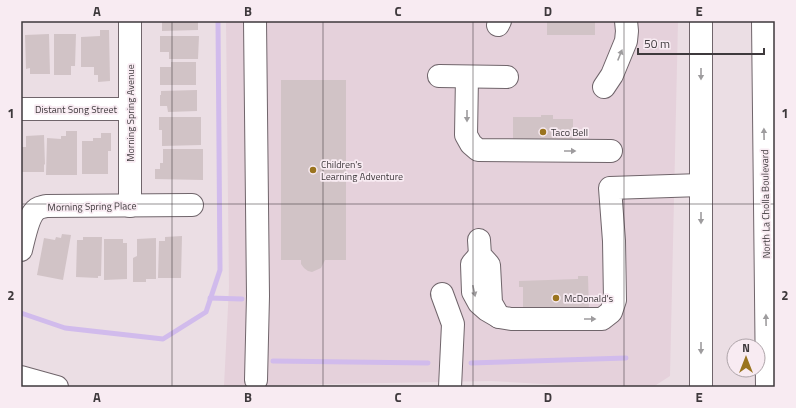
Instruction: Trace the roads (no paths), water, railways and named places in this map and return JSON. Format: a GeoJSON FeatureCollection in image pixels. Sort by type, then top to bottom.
{"type":"FeatureCollection","features":[{"type":"Feature","properties":{"kind":"main road","name":"Morning Spring Avenue"},"geometry":{"type":"LineString","coordinates":[[130,21],[130,206]]}},
{"type":"Feature","properties":{"kind":"main road"},"geometry":{"type":"LineString","coordinates":[[254,385],[258,296],[255,21]]}},
{"type":"Feature","properties":{"kind":"main road"},"geometry":{"type":"LineString","coordinates":[[604,87],[612,75],[626,41],[626,21]]}},
{"type":"Feature","properties":{"kind":"main road"},"geometry":{"type":"LineString","coordinates":[[701,21],[701,387]]}},
{"type":"Feature","properties":{"kind":"main road","name":"North La Cholla Boulevard"},"geometry":{"type":"LineString","coordinates":[[763,21],[770,186],[767,387]]}},
{"type":"Feature","properties":{"kind":"main road"},"geometry":{"type":"LineString","coordinates":[[439,76],[507,77]]}},
{"type":"Feature","properties":{"kind":"main road"},"geometry":{"type":"LineString","coordinates":[[467,77],[466,135],[471,144],[478,150],[611,151]]}},
{"type":"Feature","properties":{"kind":"main road","name":"Distant Song Street"},"geometry":{"type":"LineString","coordinates":[[21,109],[130,109]]}},
{"type":"Feature","properties":{"kind":"main road"},"geometry":{"type":"LineString","coordinates":[[480,248],[472,264],[473,292],[479,303],[499,317],[511,319],[602,319],[611,312],[615,300],[614,241],[610,188],[701,185]]}},
{"type":"Feature","properties":{"kind":"main road","name":"Morning Spring Place"},"geometry":{"type":"LineString","coordinates":[[21,250],[30,219],[38,208],[46,206],[192,205]]}},
{"type":"Feature","properties":{"kind":"main road"},"geometry":{"type":"LineString","coordinates":[[442,294],[453,324],[450,387]]}},
{"type":"Feature","properties":{"kind":"main road"},"geometry":{"type":"LineString","coordinates":[[21,377],[57,387]]}},
{"type":"Feature","properties":{"kind":"waterway"},"geometry":{"type":"LineString","coordinates":[[21,313],[65,328],[163,339],[206,312],[220,270],[218,21]]}},
{"type":"Feature","properties":{"kind":"waterway"},"geometry":{"type":"LineString","coordinates":[[210,298],[242,299]]}},
{"type":"Feature","properties":{"kind":"waterway"},"geometry":{"type":"LineString","coordinates":[[471,363],[626,358]]}},
{"type":"Feature","properties":{"kind":"waterway"},"geometry":{"type":"LineString","coordinates":[[273,361],[428,363]]}},
{"type":"Feature","properties":{"kind":"place","name":"Taco Bell"},"geometry":{"type":"Point","coordinates":[543,132]}},
{"type":"Feature","properties":{"kind":"place","name":"Children's Learning Adventure"},"geometry":{"type":"Point","coordinates":[313,170]}},
{"type":"Feature","properties":{"kind":"place","name":"McDonald's"},"geometry":{"type":"Point","coordinates":[556,298]}}]}
